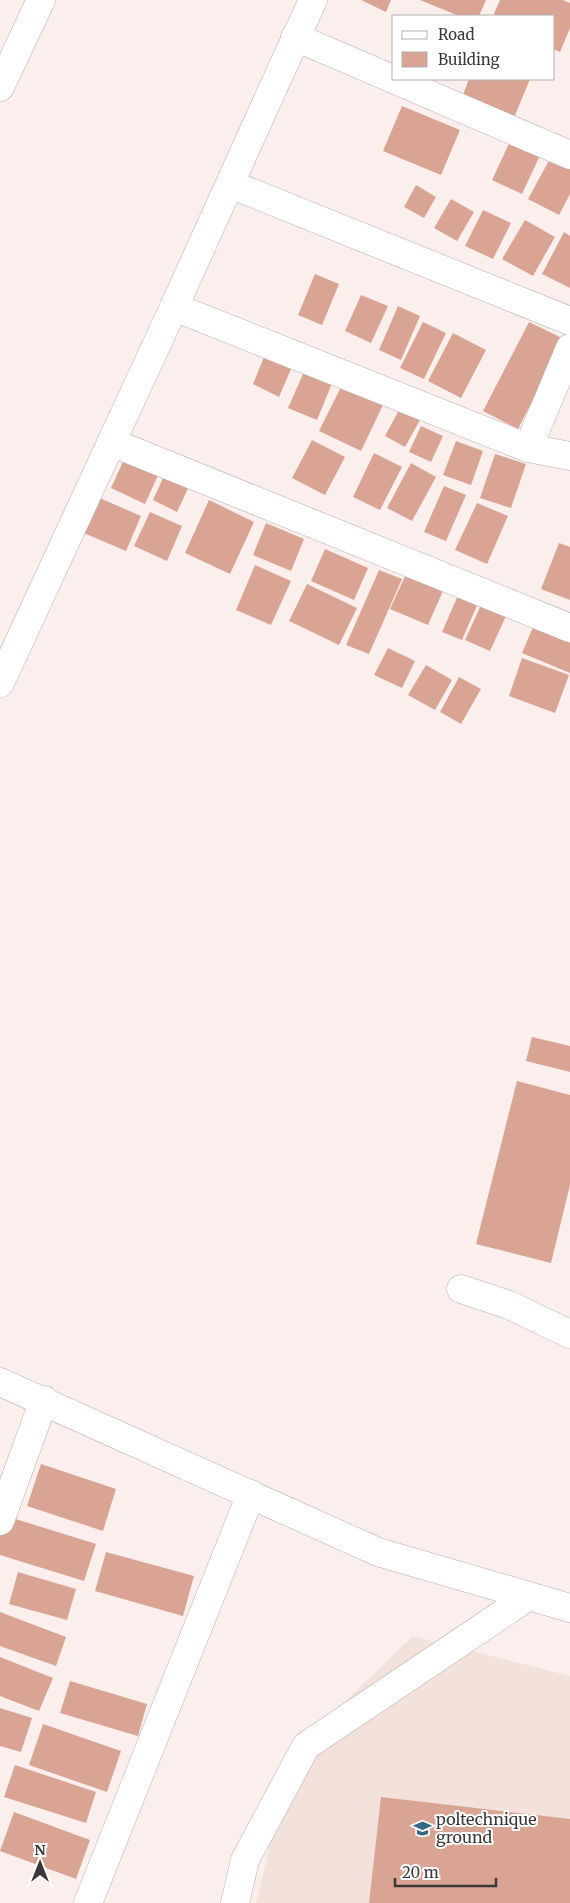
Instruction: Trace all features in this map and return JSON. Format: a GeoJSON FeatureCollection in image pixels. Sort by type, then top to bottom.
{"type":"FeatureCollection","features":[{"type":"Feature","properties":{"kind":"street"},"geometry":{"type":"LineString","coordinates":[[0,87],[41,0]]}},
{"type":"Feature","properties":{"kind":"street"},"geometry":{"type":"LineString","coordinates":[[0,684],[174,307],[312,0]]}},
{"type":"Feature","properties":{"kind":"street"},"geometry":{"type":"LineString","coordinates":[[295,37],[392,79]]}},
{"type":"Feature","properties":{"kind":"street"},"geometry":{"type":"LineString","coordinates":[[395,80],[570,155]]}},
{"type":"Feature","properties":{"kind":"street"},"geometry":{"type":"LineString","coordinates":[[230,184],[570,321]]}},
{"type":"Feature","properties":{"kind":"street"},"geometry":{"type":"LineString","coordinates":[[174,307],[528,448],[570,456]]}},
{"type":"Feature","properties":{"kind":"street"},"geometry":{"type":"LineString","coordinates":[[528,448],[570,348]]}},
{"type":"Feature","properties":{"kind":"street"},"geometry":{"type":"LineString","coordinates":[[111,442],[570,628]]}},
{"type":"Feature","properties":{"kind":"street"},"geometry":{"type":"LineString","coordinates":[[461,1289],[508,1305],[570,1334]]}},
{"type":"Feature","properties":{"kind":"street"},"geometry":{"type":"LineString","coordinates":[[0,1382],[44,1400],[378,1552],[570,1608]]}},
{"type":"Feature","properties":{"kind":"street"},"geometry":{"type":"LineString","coordinates":[[0,1521],[44,1400]]}},
{"type":"Feature","properties":{"kind":"street"},"geometry":{"type":"LineString","coordinates":[[88,1902],[250,1494]]}},
{"type":"Feature","properties":{"kind":"street"},"geometry":{"type":"LineString","coordinates":[[234,1903],[245,1860],[306,1746],[529,1596]]}},
{"type":"Feature","properties":{"kind":"shaded area","name":"poltechnique ground"},"geometry":{"type":"Polygon","coordinates":[[[413,1636],[570,1676],[570,1903],[256,1903],[293,1752],[413,1636]]]}},
{"type":"Feature","properties":{"kind":"building"},"geometry":{"type":"Polygon","coordinates":[[[361,0],[391,0],[386,12],[361,0]]]}},
{"type":"Feature","properties":{"kind":"building"},"geometry":{"type":"Polygon","coordinates":[[[420,0],[486,0],[479,15],[457,15],[420,0]]]}},
{"type":"Feature","properties":{"kind":"building"},"geometry":{"type":"Polygon","coordinates":[[[500,0],[563,0],[570,3],[570,28],[560,52],[555,50],[555,15],[493,15],[500,0]]]}},
{"type":"Feature","properties":{"kind":"building"},"geometry":{"type":"Polygon","coordinates":[[[469,80],[530,80],[513,120],[461,100],[469,80]]]}},
{"type":"Feature","properties":{"kind":"building"},"geometry":{"type":"Polygon","coordinates":[[[402,106],[460,130],[441,175],[383,151],[402,106]]]}},
{"type":"Feature","properties":{"kind":"building"},"geometry":{"type":"Polygon","coordinates":[[[513,135],[543,149],[522,194],[492,180],[513,135]]]}},
{"type":"Feature","properties":{"kind":"building"},"geometry":{"type":"Polygon","coordinates":[[[552,155],[570,165],[570,194],[559,215],[528,199],[552,155]]]}},
{"type":"Feature","properties":{"kind":"building"},"geometry":{"type":"Polygon","coordinates":[[[416,185],[436,197],[424,218],[404,207],[416,185]]]}},
{"type":"Feature","properties":{"kind":"building"},"geometry":{"type":"Polygon","coordinates":[[[451,199],[474,212],[457,241],[434,228],[451,199]]]}},
{"type":"Feature","properties":{"kind":"building"},"geometry":{"type":"Polygon","coordinates":[[[483,210],[511,223],[493,259],[465,246],[483,210]]]}},
{"type":"Feature","properties":{"kind":"building"},"geometry":{"type":"Polygon","coordinates":[[[525,220],[555,237],[533,276],[502,259],[525,220]]]}},
{"type":"Feature","properties":{"kind":"building"},"geometry":{"type":"Polygon","coordinates":[[[564,232],[570,236],[570,288],[542,274],[564,232]]]}},
{"type":"Feature","properties":{"kind":"building"},"geometry":{"type":"Polygon","coordinates":[[[315,274],[339,284],[322,325],[298,315],[315,274]]]}},
{"type":"Feature","properties":{"kind":"building"},"geometry":{"type":"Polygon","coordinates":[[[361,295],[388,306],[371,343],[345,331],[361,295]]]}},
{"type":"Feature","properties":{"kind":"building"},"geometry":{"type":"Polygon","coordinates":[[[398,306],[420,316],[401,360],[379,350],[398,306]]]}},
{"type":"Feature","properties":{"kind":"building"},"geometry":{"type":"Polygon","coordinates":[[[423,322],[446,333],[424,379],[400,368],[423,322]]]}},
{"type":"Feature","properties":{"kind":"building"},"geometry":{"type":"Polygon","coordinates":[[[529,322],[564,339],[518,429],[483,411],[529,322]]]}},
{"type":"Feature","properties":{"kind":"building"},"geometry":{"type":"Polygon","coordinates":[[[453,333],[486,350],[461,398],[428,381],[453,333]]]}},
{"type":"Feature","properties":{"kind":"building"},"geometry":{"type":"Polygon","coordinates":[[[264,357],[291,369],[279,397],[253,384],[264,357]]]}},
{"type":"Feature","properties":{"kind":"building"},"geometry":{"type":"Polygon","coordinates":[[[307,365],[335,376],[317,420],[288,408],[307,365]]]}},
{"type":"Feature","properties":{"kind":"building"},"geometry":{"type":"Polygon","coordinates":[[[342,385],[383,405],[361,451],[319,431],[342,385]]]}},
{"type":"Feature","properties":{"kind":"building"},"geometry":{"type":"Polygon","coordinates":[[[400,408],[420,420],[405,447],[385,436],[400,408]]]}},
{"type":"Feature","properties":{"kind":"building"},"geometry":{"type":"Polygon","coordinates":[[[421,426],[443,436],[431,462],[409,452],[421,426]]]}},
{"type":"Feature","properties":{"kind":"building"},"geometry":{"type":"Polygon","coordinates":[[[312,440],[345,457],[325,495],[292,478],[312,440]]]}},
{"type":"Feature","properties":{"kind":"building"},"geometry":{"type":"Polygon","coordinates":[[[456,441],[483,451],[471,485],[443,475],[456,441]]]}},
{"type":"Feature","properties":{"kind":"building"},"geometry":{"type":"Polygon","coordinates":[[[374,453],[402,467],[380,510],[353,497],[374,453]]]}},
{"type":"Feature","properties":{"kind":"building"},"geometry":{"type":"Polygon","coordinates":[[[495,454],[526,464],[511,508],[480,498],[495,454]]]}},
{"type":"Feature","properties":{"kind":"building"},"geometry":{"type":"Polygon","coordinates":[[[126,455],[160,471],[145,504],[111,488],[126,455]]]}},
{"type":"Feature","properties":{"kind":"building"},"geometry":{"type":"Polygon","coordinates":[[[411,463],[436,477],[412,521],[387,508],[411,463]]]}},
{"type":"Feature","properties":{"kind":"building"},"geometry":{"type":"Polygon","coordinates":[[[167,469],[192,480],[177,512],[153,500],[167,469]]]}},
{"type":"Feature","properties":{"kind":"building"},"geometry":{"type":"Polygon","coordinates":[[[444,486],[466,495],[446,541],[424,532],[444,486]]]}},
{"type":"Feature","properties":{"kind":"building"},"geometry":{"type":"Polygon","coordinates":[[[95,496],[141,516],[126,551],[79,531],[95,496]]]}},
{"type":"Feature","properties":{"kind":"building"},"geometry":{"type":"Polygon","coordinates":[[[209,500],[254,522],[230,574],[185,553],[209,500]]]}},
{"type":"Feature","properties":{"kind":"building"},"geometry":{"type":"Polygon","coordinates":[[[477,503],[508,516],[487,564],[455,550],[477,503]]]}},
{"type":"Feature","properties":{"kind":"building"},"geometry":{"type":"Polygon","coordinates":[[[150,512],[182,526],[167,561],[134,546],[150,512]]]}},
{"type":"Feature","properties":{"kind":"building"},"geometry":{"type":"Polygon","coordinates":[[[266,523],[304,539],[291,571],[253,555],[266,523]]]}},
{"type":"Feature","properties":{"kind":"building"},"geometry":{"type":"Polygon","coordinates":[[[559,543],[570,547],[570,600],[541,589],[559,543]]]}},
{"type":"Feature","properties":{"kind":"building"},"geometry":{"type":"Polygon","coordinates":[[[325,549],[368,568],[354,600],[311,581],[325,549]]]}},
{"type":"Feature","properties":{"kind":"building"},"geometry":{"type":"Polygon","coordinates":[[[255,565],[291,581],[271,625],[236,610],[255,565]]]}},
{"type":"Feature","properties":{"kind":"building"},"geometry":{"type":"Polygon","coordinates":[[[379,570],[402,579],[369,654],[346,645],[379,570]]]}},
{"type":"Feature","properties":{"kind":"building"},"geometry":{"type":"Polygon","coordinates":[[[406,574],[443,591],[428,625],[390,609],[406,574]]]}},
{"type":"Feature","properties":{"kind":"building"},"geometry":{"type":"Polygon","coordinates":[[[307,584],[357,608],[339,645],[289,621],[307,584]]]}},
{"type":"Feature","properties":{"kind":"building"},"geometry":{"type":"Polygon","coordinates":[[[459,593],[479,601],[462,640],[442,632],[459,593]]]}},
{"type":"Feature","properties":{"kind":"building"},"geometry":{"type":"Polygon","coordinates":[[[481,605],[506,616],[490,651],[465,640],[481,605]]]}},
{"type":"Feature","properties":{"kind":"building"},"geometry":{"type":"Polygon","coordinates":[[[533,627],[570,643],[570,673],[522,653],[533,627]]]}},
{"type":"Feature","properties":{"kind":"building"},"geometry":{"type":"Polygon","coordinates":[[[388,648],[415,661],[402,688],[374,675],[388,648]]]}},
{"type":"Feature","properties":{"kind":"building"},"geometry":{"type":"Polygon","coordinates":[[[522,658],[569,675],[555,713],[509,696],[522,658]]]}},
{"type":"Feature","properties":{"kind":"building"},"geometry":{"type":"Polygon","coordinates":[[[426,665],[452,680],[435,710],[408,695],[426,665]]]}},
{"type":"Feature","properties":{"kind":"building"},"geometry":{"type":"Polygon","coordinates":[[[459,677],[481,689],[461,724],[440,712],[459,677]]]}},
{"type":"Feature","properties":{"kind":"building"},"geometry":{"type":"Polygon","coordinates":[[[532,1037],[570,1046],[570,1072],[526,1061],[532,1037]]]}},
{"type":"Feature","properties":{"kind":"building"},"geometry":{"type":"Polygon","coordinates":[[[517,1081],[570,1095],[570,1185],[551,1263],[476,1244],[517,1081]]]}},
{"type":"Feature","properties":{"kind":"building"},"geometry":{"type":"Polygon","coordinates":[[[41,1464],[116,1489],[103,1531],[27,1506],[41,1464]]]}},
{"type":"Feature","properties":{"kind":"building"},"geometry":{"type":"Polygon","coordinates":[[[6,1516],[96,1544],[84,1581],[0,1555],[0,1536],[6,1516]]]}},
{"type":"Feature","properties":{"kind":"building"},"geometry":{"type":"Polygon","coordinates":[[[106,1552],[194,1576],[183,1616],[95,1591],[106,1552]]]}},
{"type":"Feature","properties":{"kind":"building"},"geometry":{"type":"Polygon","coordinates":[[[18,1572],[76,1589],[67,1620],[9,1604],[18,1572]]]}},
{"type":"Feature","properties":{"kind":"building"},"geometry":{"type":"Polygon","coordinates":[[[0,1612],[66,1637],[56,1666],[0,1646],[0,1612]]]}},
{"type":"Feature","properties":{"kind":"building"},"geometry":{"type":"Polygon","coordinates":[[[0,1657],[53,1678],[39,1711],[0,1696],[0,1657]]]}},
{"type":"Feature","properties":{"kind":"building"},"geometry":{"type":"Polygon","coordinates":[[[70,1681],[147,1704],[138,1736],[60,1713],[70,1681]]]}},
{"type":"Feature","properties":{"kind":"building"},"geometry":{"type":"Polygon","coordinates":[[[0,1708],[32,1718],[21,1752],[0,1746],[0,1708]]]}},
{"type":"Feature","properties":{"kind":"building"},"geometry":{"type":"Polygon","coordinates":[[[43,1724],[121,1751],[107,1792],[29,1765],[43,1724]]]}},
{"type":"Feature","properties":{"kind":"building"},"geometry":{"type":"Polygon","coordinates":[[[15,1765],[96,1792],[86,1823],[4,1797],[15,1765]]]}},
{"type":"Feature","properties":{"kind":"building"},"geometry":{"type":"Polygon","coordinates":[[[381,1797],[570,1819],[570,1903],[369,1903],[381,1797]]]}},
{"type":"Feature","properties":{"kind":"building"},"geometry":{"type":"Polygon","coordinates":[[[14,1812],[90,1840],[76,1879],[0,1851],[14,1812]]]}},
{"type":"Feature","properties":{"kind":"place","name":"poltechnique ground"},"geometry":{"type":"Point","coordinates":[422,1828]}}]}
